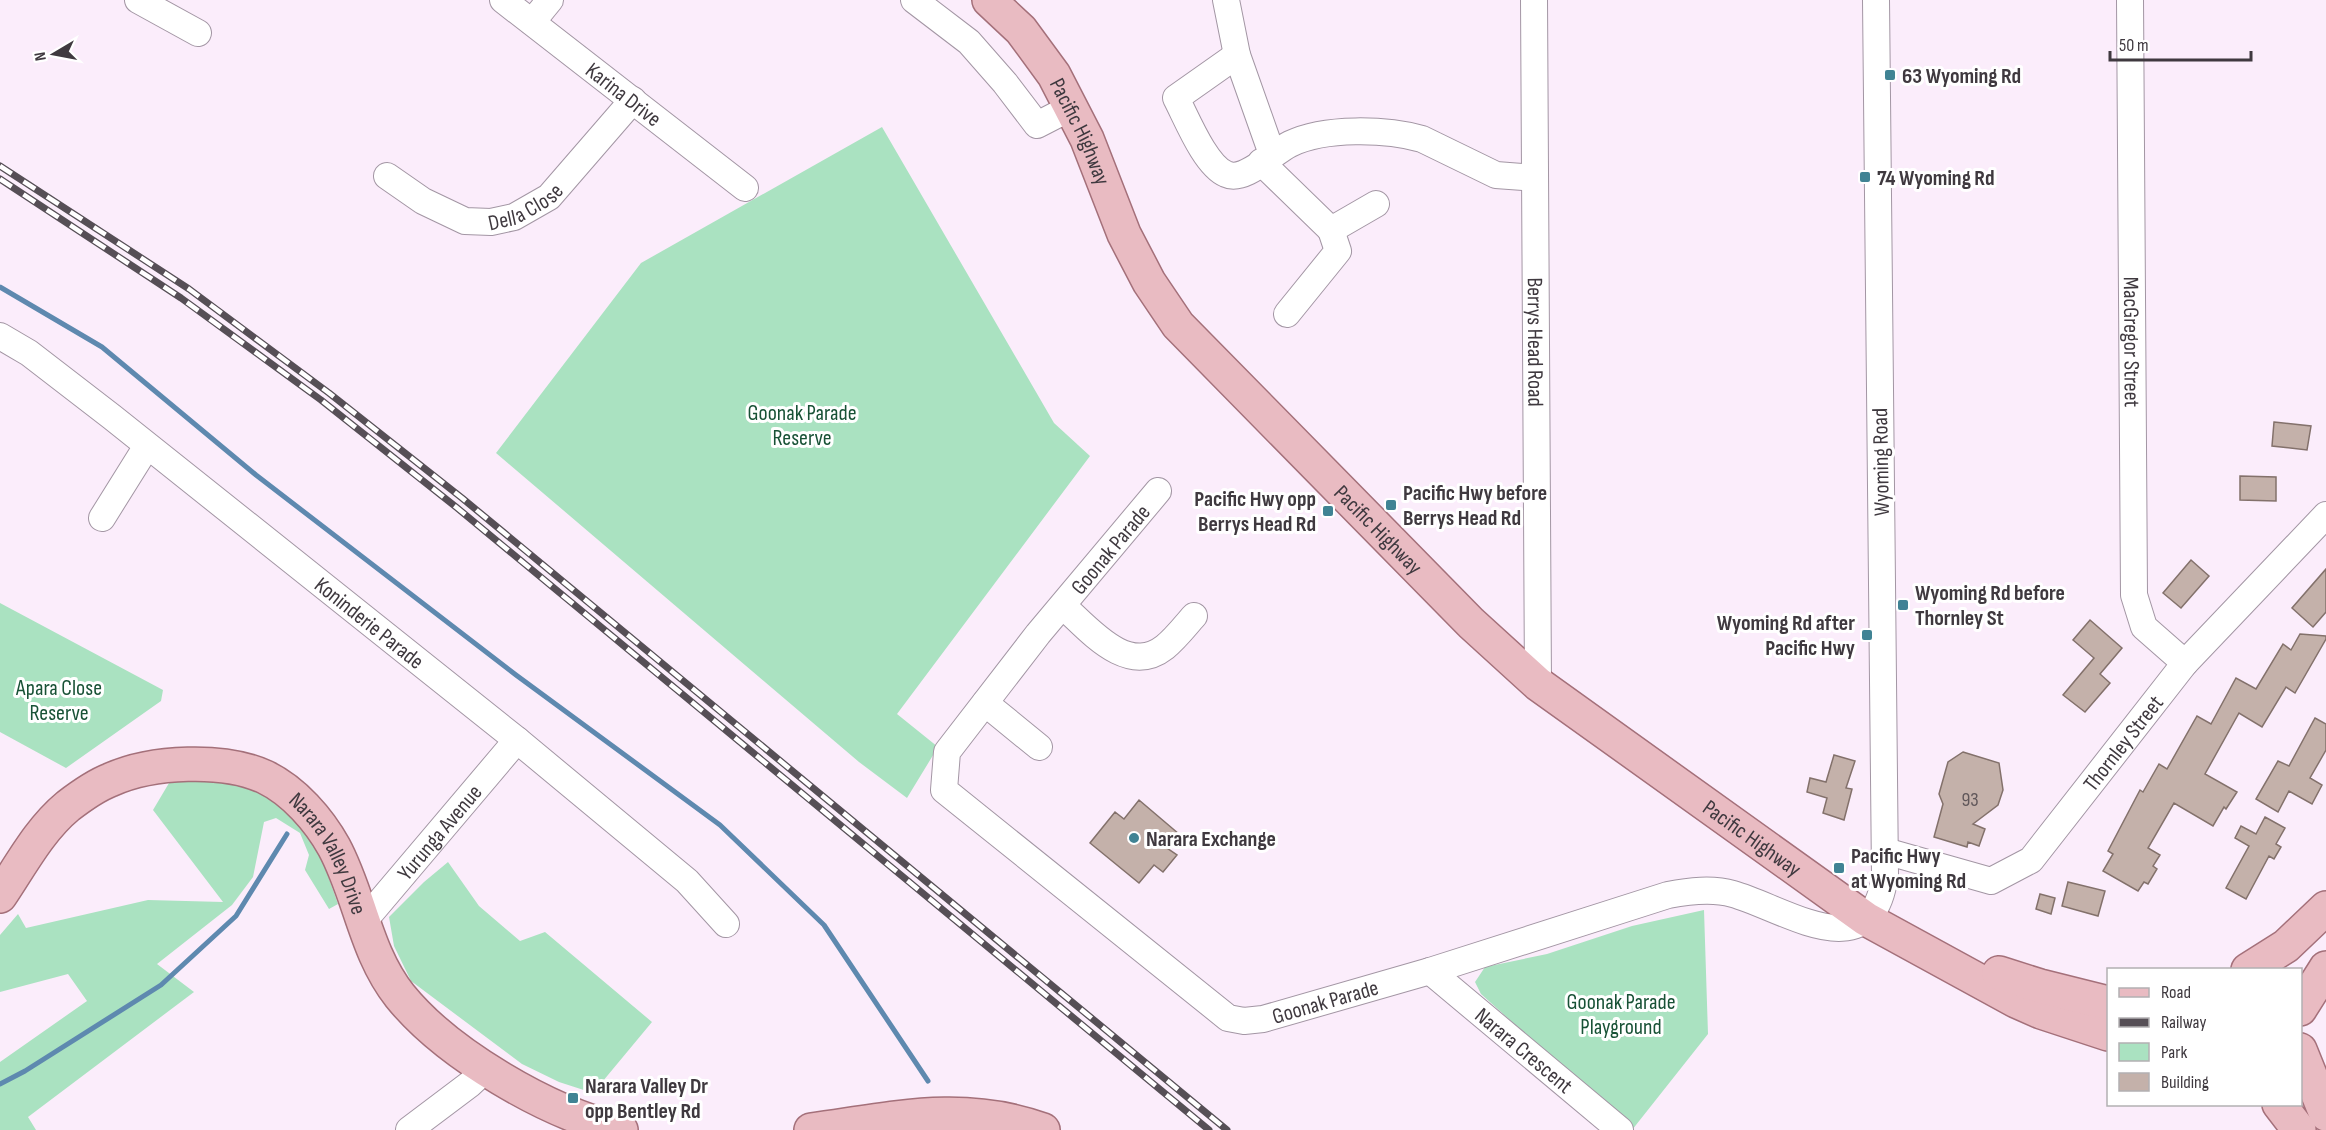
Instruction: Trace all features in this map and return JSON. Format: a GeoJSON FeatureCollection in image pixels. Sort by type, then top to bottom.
{"type":"FeatureCollection","features":[{"type":"Feature","properties":{"kind":"main road","name":"Pacific Highway"},"geometry":{"type":"LineString","coordinates":[[989,0],[1021,30],[1037,49],[1072,107],[1124,234],[1149,282],[1178,325],[1463,614],[1538,684],[1866,919],[2016,1001],[2041,1012],[2107,1033]]}},
{"type":"Feature","properties":{"kind":"main road","name":"Narara Valley Drive"},"geometry":{"type":"LineString","coordinates":[[0,896],[45,828],[87,792],[111,779],[132,772],[184,765],[212,765],[265,777],[281,787],[308,812],[334,848],[374,952],[399,994],[418,1016],[438,1034],[514,1086],[572,1115],[621,1130]]}},
{"type":"Feature","properties":{"kind":"main road"},"geometry":{"type":"LineString","coordinates":[[2250,968],[2286,946],[2326,908]]}},
{"type":"Feature","properties":{"kind":"main road"},"geometry":{"type":"LineString","coordinates":[[2285,968],[2303,954],[2326,930]]}},
{"type":"Feature","properties":{"kind":"main road","name":"Pacific Highway"},"geometry":{"type":"LineString","coordinates":[[1901,938],[1979,967],[2107,1002]]}},
{"type":"Feature","properties":{"kind":"main road"},"geometry":{"type":"LineString","coordinates":[[2302,1007],[2326,968]]}},
{"type":"Feature","properties":{"kind":"main road"},"geometry":{"type":"LineString","coordinates":[[2073,994],[2107,997]]}},
{"type":"Feature","properties":{"kind":"main road"},"geometry":{"type":"LineString","coordinates":[[2302,1053],[2326,1114]]}},
{"type":"Feature","properties":{"kind":"main road"},"geometry":{"type":"LineString","coordinates":[[2281,1106],[2299,1130]]}},
{"type":"Feature","properties":{"kind":"main road"},"geometry":{"type":"LineString","coordinates":[[811,1130],[964,1113],[1004,1118],[1043,1130]]}},
{"type":"Feature","properties":{"kind":"street"},"geometry":{"type":"LineString","coordinates":[[138,0],[198,33]]}},
{"type":"Feature","properties":{"kind":"street","name":"Karina Drive"},"geometry":{"type":"LineString","coordinates":[[503,0],[745,188]]}},
{"type":"Feature","properties":{"kind":"street"},"geometry":{"type":"LineString","coordinates":[[532,22],[550,0]]}},
{"type":"Feature","properties":{"kind":"street"},"geometry":{"type":"LineString","coordinates":[[914,0],[969,42],[1005,83],[1036,125],[1072,107]]}},
{"type":"Feature","properties":{"kind":"street"},"geometry":{"type":"LineString","coordinates":[[1226,0],[1237,55],[1267,158],[1331,230],[1338,251],[1287,314]]}},
{"type":"Feature","properties":{"kind":"street","name":"Berrys Head Road"},"geometry":{"type":"LineString","coordinates":[[1534,0],[1538,684]]}},
{"type":"Feature","properties":{"kind":"street","name":"Wyoming Road"},"geometry":{"type":"LineString","coordinates":[[1866,919],[1882,892],[1885,850],[1876,0]]}},
{"type":"Feature","properties":{"kind":"street","name":"MacGregor Street"},"geometry":{"type":"LineString","coordinates":[[2130,0],[2134,595],[2144,627],[2185,663]]}},
{"type":"Feature","properties":{"kind":"street"},"geometry":{"type":"LineString","coordinates":[[1237,55],[1176,98],[1207,156],[1218,170],[1232,177],[1245,175],[1292,142],[1322,134],[1392,133],[1422,139],[1496,175],[1535,178]]}},
{"type":"Feature","properties":{"kind":"street","name":"Della Close"},"geometry":{"type":"LineString","coordinates":[[387,176],[423,201],[465,221],[491,222],[514,217],[549,197],[633,100]]}},
{"type":"Feature","properties":{"kind":"street"},"geometry":{"type":"LineString","coordinates":[[1331,230],[1376,204]]}},
{"type":"Feature","properties":{"kind":"street","name":"Koninderie Parade"},"geometry":{"type":"LineString","coordinates":[[0,336],[29,353],[517,740],[687,881],[726,924]]}},
{"type":"Feature","properties":{"kind":"street"},"geometry":{"type":"LineString","coordinates":[[102,518],[147,446]]}},
{"type":"Feature","properties":{"kind":"street","name":"Goonak Parade"},"geometry":{"type":"LineString","coordinates":[[1158,491],[1038,634],[947,752],[944,790],[1228,1018],[1253,1021],[1430,970],[1668,895],[1686,892],[1716,891],[1732,894],[1828,928],[1842,929],[1866,919]]}},
{"type":"Feature","properties":{"kind":"street","name":"Thornley Street"},"geometry":{"type":"LineString","coordinates":[[1885,850],[1991,881],[2031,860],[2185,663],[2326,515]]}},
{"type":"Feature","properties":{"kind":"street","name":"Goonak Parade"},"geometry":{"type":"LineString","coordinates":[[1063,606],[1116,651],[1135,657],[1155,653],[1165,647],[1194,616]]}},
{"type":"Feature","properties":{"kind":"street"},"geometry":{"type":"LineString","coordinates":[[985,703],[1039,747]]}},
{"type":"Feature","properties":{"kind":"street","name":"Yurunga Avenue"},"geometry":{"type":"LineString","coordinates":[[363,922],[517,740]]}},
{"type":"Feature","properties":{"kind":"street","name":"Narara Crescent"},"geometry":{"type":"LineString","coordinates":[[1430,970],[1620,1130]]}},
{"type":"Feature","properties":{"kind":"street"},"geometry":{"type":"LineString","coordinates":[[409,1130],[470,1084],[486,1069]]}},
{"type":"Feature","properties":{"kind":"green space","name":"Goonak Parade Reserve"},"geometry":{"type":"Polygon","coordinates":[[[882,127],[1054,423],[1090,456],[897,714],[938,747],[907,798],[859,762],[496,453],[641,263],[882,127]]]}},
{"type":"Feature","properties":{"kind":"green space","name":"Apara Close Reserve"},"geometry":{"type":"Polygon","coordinates":[[[0,603],[163,690],[161,701],[66,768],[0,732],[0,603]]]}},
{"type":"Feature","properties":{"kind":"green space"},"geometry":{"type":"Polygon","coordinates":[[[172,778],[224,779],[254,789],[289,811],[321,856],[338,904],[329,909],[305,870],[309,855],[300,833],[276,818],[264,822],[253,877],[232,905],[157,964],[194,992],[28,1117],[36,1130],[0,1130],[0,1062],[87,1001],[68,974],[0,992],[0,935],[18,914],[26,928],[148,900],[223,902],[153,810],[172,778]]]}},
{"type":"Feature","properties":{"kind":"green space"},"geometry":{"type":"Polygon","coordinates":[[[448,862],[479,906],[520,941],[545,932],[652,1022],[593,1093],[559,1082],[522,1064],[411,981],[394,946],[389,917],[448,862]]]}},
{"type":"Feature","properties":{"kind":"green space","name":"Goonak Parade Playground"},"geometry":{"type":"Polygon","coordinates":[[[1704,910],[1708,1034],[1632,1130],[1481,994],[1475,982],[1485,967],[1547,954],[1632,926],[1704,910]]]}},
{"type":"Feature","properties":{"kind":"building"},"geometry":{"type":"Polygon","coordinates":[[[2274,422],[2311,426],[2307,450],[2272,446],[2274,422]]]}},
{"type":"Feature","properties":{"kind":"building"},"geometry":{"type":"Polygon","coordinates":[[[2240,476],[2276,477],[2276,501],[2240,500],[2240,476]]]}},
{"type":"Feature","properties":{"kind":"building"},"geometry":{"type":"Polygon","coordinates":[[[2191,560],[2209,576],[2181,608],[2163,593],[2191,560]]]}},
{"type":"Feature","properties":{"kind":"building"},"geometry":{"type":"Polygon","coordinates":[[[2326,569],[2326,612],[2313,627],[2292,608],[2326,569]]]}},
{"type":"Feature","properties":{"kind":"building"},"geometry":{"type":"Polygon","coordinates":[[[2090,620],[2122,648],[2100,674],[2110,683],[2085,712],[2063,695],[2094,658],[2073,640],[2090,620]]]}},
{"type":"Feature","properties":{"kind":"building"},"geometry":{"type":"Polygon","coordinates":[[[2300,634],[2326,636],[2326,639],[2295,693],[2286,687],[2262,727],[2239,713],[2205,774],[2237,792],[2226,809],[2224,807],[2213,826],[2174,803],[2148,848],[2160,855],[2153,866],[2157,869],[2148,884],[2144,882],[2138,891],[2103,871],[2113,854],[2108,851],[2140,790],[2143,792],[2159,764],[2167,769],[2197,716],[2211,724],[2236,678],[2256,689],[2283,644],[2291,650],[2300,634]]]}},
{"type":"Feature","properties":{"kind":"building"},"geometry":{"type":"Polygon","coordinates":[[[2315,718],[2326,724],[2326,750],[2310,778],[2322,785],[2312,804],[2289,791],[2278,812],[2256,799],[2278,761],[2289,766],[2315,718]]]}},
{"type":"Feature","properties":{"kind":"building"},"geometry":{"type":"Polygon","coordinates":[[[1963,752],[1999,763],[2003,790],[1998,805],[1973,824],[1985,829],[1979,846],[1968,842],[1967,847],[1934,837],[1943,804],[1939,794],[1948,762],[1963,752]]]}},
{"type":"Feature","properties":{"kind":"building"},"geometry":{"type":"Polygon","coordinates":[[[1834,755],[1855,761],[1846,788],[1852,789],[1844,820],[1823,813],[1827,798],[1807,792],[1810,778],[1826,782],[1834,755]]]}},
{"type":"Feature","properties":{"kind":"building","name":"Narara Exchange"},"geometry":{"type":"Polygon","coordinates":[[[1139,800],[1179,834],[1167,848],[1177,855],[1163,872],[1154,865],[1139,883],[1090,843],[1115,812],[1124,819],[1139,800]]]}},
{"type":"Feature","properties":{"kind":"building"},"geometry":{"type":"Polygon","coordinates":[[[2265,817],[2285,828],[2276,844],[2281,847],[2274,859],[2269,856],[2246,899],[2226,888],[2249,846],[2235,838],[2241,826],[2256,834],[2265,817]]]}},
{"type":"Feature","properties":{"kind":"building"},"geometry":{"type":"Polygon","coordinates":[[[2068,882],[2105,891],[2098,916],[2062,906],[2068,882]]]}},
{"type":"Feature","properties":{"kind":"building"},"geometry":{"type":"Polygon","coordinates":[[[2040,894],[2055,898],[2051,914],[2036,909],[2040,894]]]}},
{"type":"Feature","properties":{"kind":"waterway"},"geometry":{"type":"LineString","coordinates":[[0,287],[102,347],[256,475],[516,675],[720,825],[824,925],[928,1081]]}},
{"type":"Feature","properties":{"kind":"waterway"},"geometry":{"type":"LineString","coordinates":[[0,1084],[25,1071],[161,985],[236,916],[287,834]]}},
{"type":"Feature","properties":{"kind":"railway"},"geometry":{"type":"LineString","coordinates":[[0,166],[189,289],[329,393],[462,498],[1227,1130]]}},
{"type":"Feature","properties":{"kind":"railway"},"geometry":{"type":"LineString","coordinates":[[0,179],[181,298],[321,400],[456,507],[1209,1130]]}},
{"type":"Feature","properties":{"kind":"place","name":"63 Wyoming Rd"},"geometry":{"type":"Point","coordinates":[1890,75]}},
{"type":"Feature","properties":{"kind":"place","name":"74 Wyoming Rd"},"geometry":{"type":"Point","coordinates":[1865,177]}},
{"type":"Feature","properties":{"kind":"place","name":"Pacific Hwy before Berrys Head Rd"},"geometry":{"type":"Point","coordinates":[1391,505]}},
{"type":"Feature","properties":{"kind":"place","name":"Pacific Hwy opp Berrys Head Rd"},"geometry":{"type":"Point","coordinates":[1328,511]}},
{"type":"Feature","properties":{"kind":"place","name":"Wyoming Rd before Thornley St"},"geometry":{"type":"Point","coordinates":[1903,605]}},
{"type":"Feature","properties":{"kind":"place","name":"Wyoming Rd after Pacific Hwy"},"geometry":{"type":"Point","coordinates":[1867,635]}},
{"type":"Feature","properties":{"kind":"place","name":"Narara Exchange"},"geometry":{"type":"Point","coordinates":[1134,838]}},
{"type":"Feature","properties":{"kind":"place","name":"Pacific Hwy at Wyoming Rd"},"geometry":{"type":"Point","coordinates":[1839,868]}},
{"type":"Feature","properties":{"kind":"place","name":"Narara Valley Dr opp Bentley Rd"},"geometry":{"type":"Point","coordinates":[573,1098]}}]}
